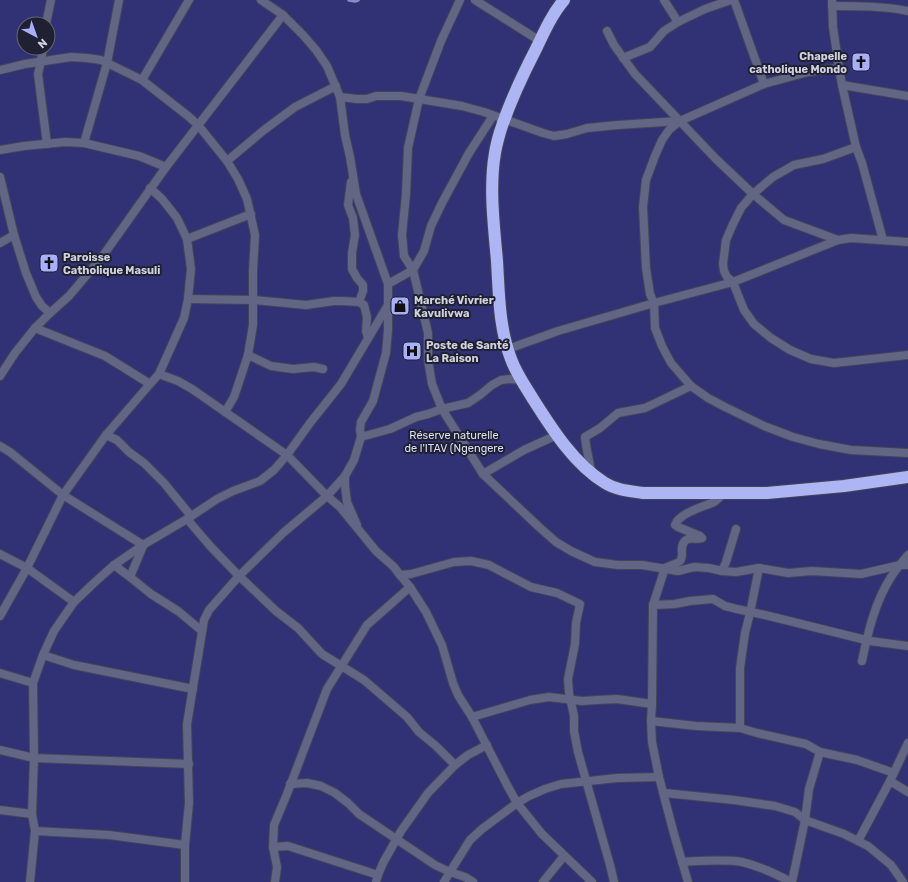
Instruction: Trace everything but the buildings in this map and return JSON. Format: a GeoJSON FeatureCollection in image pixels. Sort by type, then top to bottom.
{"type":"FeatureCollection","features":[{"type":"Feature","properties":{"kind":"highway"},"geometry":{"type":"LineString","coordinates":[[564,0],[557,8],[518,85],[504,120],[495,151],[492,174],[499,307],[503,329],[511,361],[557,435],[573,455],[591,473],[606,484],[635,492],[665,494],[767,493],[844,486],[908,477]]}},
{"type":"Feature","properties":{"kind":"street"},"geometry":{"type":"LineString","coordinates":[[48,16],[51,0]]}},
{"type":"Feature","properties":{"kind":"street"},"geometry":{"type":"LineString","coordinates":[[84,143],[107,63],[119,0]]}},
{"type":"Feature","properties":{"kind":"street"},"geometry":{"type":"LineString","coordinates":[[142,80],[189,0]]}},
{"type":"Feature","properties":{"kind":"street"},"geometry":{"type":"LineString","coordinates":[[185,882],[185,845],[189,803],[187,724],[204,620],[209,610],[239,576],[283,533],[327,496],[345,476],[354,460],[361,437],[361,422],[373,401],[386,353],[388,330],[388,284],[356,194],[345,136],[340,97],[336,86],[327,66],[303,35],[283,15],[261,0]]}},
{"type":"Feature","properties":{"kind":"street"},"geometry":{"type":"LineString","coordinates":[[460,0],[441,41],[419,99],[408,148],[402,235],[404,256],[413,270],[428,333],[428,360],[432,384],[442,409],[483,474],[556,542],[595,562],[618,565],[642,565],[678,570],[694,567],[736,572],[759,568],[788,573],[812,571],[861,574],[904,565]]}},
{"type":"Feature","properties":{"kind":"street"},"geometry":{"type":"LineString","coordinates":[[474,0],[540,41]]}},
{"type":"Feature","properties":{"kind":"street"},"geometry":{"type":"LineString","coordinates":[[664,0],[678,22]]}},
{"type":"Feature","properties":{"kind":"street"},"geometry":{"type":"LineString","coordinates":[[623,58],[650,47],[664,31],[678,22],[705,9],[733,0],[764,84]]}},
{"type":"Feature","properties":{"kind":"street"},"geometry":{"type":"LineString","coordinates":[[883,240],[864,170],[856,147],[842,85],[833,27],[832,3],[895,8],[908,11]]}},
{"type":"Feature","properties":{"kind":"street"},"geometry":{"type":"LineString","coordinates":[[0,376],[35,328],[69,296],[102,257],[150,188],[283,15]]}},
{"type":"Feature","properties":{"kind":"street"},"geometry":{"type":"LineString","coordinates":[[607,31],[623,58],[635,74],[716,160],[753,194],[784,220],[838,240]]}},
{"type":"Feature","properties":{"kind":"street"},"geometry":{"type":"LineString","coordinates":[[42,56],[38,74],[47,144]]}},
{"type":"Feature","properties":{"kind":"street"},"geometry":{"type":"LineString","coordinates":[[0,70],[41,61],[71,57],[101,60],[142,80],[188,116],[198,125],[227,161],[238,179],[247,199],[255,235],[253,325],[248,355],[234,397],[225,412]]}},
{"type":"Feature","properties":{"kind":"street"},"geometry":{"type":"LineString","coordinates":[[839,68],[808,72],[764,84],[680,121],[669,130],[662,140],[646,180],[643,207],[646,268],[650,294],[654,304],[655,328],[671,363],[691,386],[708,398],[725,407],[764,426],[793,437],[819,444],[851,450],[908,453]]}},
{"type":"Feature","properties":{"kind":"street"},"geometry":{"type":"LineString","coordinates":[[842,85],[908,96]]}},
{"type":"Feature","properties":{"kind":"street"},"geometry":{"type":"LineString","coordinates":[[227,161],[264,130],[295,107],[336,86]]}},
{"type":"Feature","properties":{"kind":"street"},"geometry":{"type":"LineString","coordinates":[[340,97],[367,99],[376,96],[401,96],[462,106],[543,134],[554,136],[587,128],[618,124],[680,121]]}},
{"type":"Feature","properties":{"kind":"street"},"geometry":{"type":"LineString","coordinates":[[388,284],[413,270],[424,251],[431,226],[442,203],[469,152],[492,116]]}},
{"type":"Feature","properties":{"kind":"street"},"geometry":{"type":"LineString","coordinates":[[0,150],[65,142],[84,143],[138,156],[166,167]]}},
{"type":"Feature","properties":{"kind":"street"},"geometry":{"type":"LineString","coordinates":[[856,147],[823,159],[794,165],[773,177],[753,194],[742,208],[726,240],[724,271],[727,277],[733,282],[744,310],[754,324],[771,338],[790,350],[811,360],[834,363],[908,355]]}},
{"type":"Feature","properties":{"kind":"street"},"geometry":{"type":"LineString","coordinates":[[352,171],[348,205],[353,218],[355,235],[352,253],[352,268],[357,278],[363,285],[363,291],[359,302]]}},
{"type":"Feature","properties":{"kind":"street"},"geometry":{"type":"LineString","coordinates":[[0,177],[14,235],[26,273],[36,297],[42,306],[50,313]]}},
{"type":"Feature","properties":{"kind":"street"},"geometry":{"type":"LineString","coordinates":[[0,616],[27,568],[63,495],[106,435],[159,374],[184,318],[188,299],[191,270],[187,239],[177,218],[162,199],[150,188]]}},
{"type":"Feature","properties":{"kind":"street"},"geometry":{"type":"LineString","coordinates":[[187,239],[251,214]]}},
{"type":"Feature","properties":{"kind":"street"},"geometry":{"type":"LineString","coordinates":[[0,243],[14,235]]}},
{"type":"Feature","properties":{"kind":"street"},"geometry":{"type":"LineString","coordinates":[[508,349],[558,331],[733,282],[838,240],[851,238],[908,242]]}},
{"type":"Feature","properties":{"kind":"street"},"geometry":{"type":"LineString","coordinates":[[188,299],[253,300],[306,305],[334,301],[359,302],[364,305],[367,317],[366,331],[368,338]]}},
{"type":"Feature","properties":{"kind":"street"},"geometry":{"type":"LineString","coordinates":[[30,882],[35,831],[32,814],[34,758],[33,683],[43,655],[54,631],[74,602],[114,565],[143,545],[233,491],[260,481],[274,470],[341,384],[388,305]]}},
{"type":"Feature","properties":{"kind":"street"},"geometry":{"type":"LineString","coordinates":[[35,328],[105,356],[150,384]]}},
{"type":"Feature","properties":{"kind":"street"},"geometry":{"type":"LineString","coordinates":[[248,355],[271,366],[293,369],[314,367],[323,369]]}},
{"type":"Feature","properties":{"kind":"street"},"geometry":{"type":"LineString","coordinates":[[159,374],[178,381],[192,389],[287,455],[327,496],[340,507],[376,551],[394,567],[410,587],[432,622],[442,645],[458,695],[472,717],[517,804],[542,834],[592,882]]}},
{"type":"Feature","properties":{"kind":"street"},"geometry":{"type":"LineString","coordinates":[[361,437],[390,429],[416,417],[468,403],[501,380],[522,380]]}},
{"type":"Feature","properties":{"kind":"street"},"geometry":{"type":"LineString","coordinates":[[591,473],[585,437],[600,428],[618,413],[645,408],[691,386]]}},
{"type":"Feature","properties":{"kind":"street"},"geometry":{"type":"LineString","coordinates":[[106,435],[117,440],[129,452],[144,463],[164,483],[211,547],[239,576],[276,611],[298,628],[322,654],[364,680],[407,717],[419,732],[436,746],[454,765]]}},
{"type":"Feature","properties":{"kind":"street"},"geometry":{"type":"LineString","coordinates":[[483,474],[524,450],[557,435]]}},
{"type":"Feature","properties":{"kind":"street"},"geometry":{"type":"LineString","coordinates":[[0,446],[10,452],[63,495],[143,545]]}},
{"type":"Feature","properties":{"kind":"street"},"geometry":{"type":"LineString","coordinates":[[345,476],[347,502],[360,532]]}},
{"type":"Feature","properties":{"kind":"street"},"geometry":{"type":"LineString","coordinates":[[688,882],[659,777],[652,742],[651,722],[654,605],[665,568],[681,560],[682,546],[684,542],[688,539],[702,538],[678,527],[675,525],[676,522],[684,515],[704,505],[714,502],[724,493]]}},
{"type":"Feature","properties":{"kind":"street"},"geometry":{"type":"LineString","coordinates":[[722,571],[736,529]]}},
{"type":"Feature","properties":{"kind":"street"},"geometry":{"type":"LineString","coordinates":[[130,577],[143,545]]}},
{"type":"Feature","properties":{"kind":"street"},"geometry":{"type":"LineString","coordinates":[[0,554],[27,568],[74,602]]}},
{"type":"Feature","properties":{"kind":"street"},"geometry":{"type":"LineString","coordinates":[[862,661],[873,615],[891,576],[904,565],[908,555]]}},
{"type":"Feature","properties":{"kind":"street"},"geometry":{"type":"LineString","coordinates":[[400,575],[412,574],[454,562],[471,561],[489,565],[532,586],[557,593],[580,604],[576,623],[575,644],[568,679],[569,693],[574,716],[574,731],[578,752],[614,882]]}},
{"type":"Feature","properties":{"kind":"street"},"geometry":{"type":"LineString","coordinates":[[114,565],[151,594],[178,611],[202,631]]}},
{"type":"Feature","properties":{"kind":"street"},"geometry":{"type":"LineString","coordinates":[[740,728],[740,668],[745,633],[759,568]]}},
{"type":"Feature","properties":{"kind":"street"},"geometry":{"type":"LineString","coordinates":[[275,882],[277,867],[273,847],[274,824],[327,689],[367,625],[410,587]]}},
{"type":"Feature","properties":{"kind":"street"},"geometry":{"type":"LineString","coordinates":[[654,605],[713,599],[725,606],[750,613],[769,616],[866,640],[908,646]]}},
{"type":"Feature","properties":{"kind":"street"},"geometry":{"type":"LineString","coordinates":[[43,655],[74,665],[193,689]]}},
{"type":"Feature","properties":{"kind":"street"},"geometry":{"type":"LineString","coordinates":[[0,673],[33,683]]}},
{"type":"Feature","properties":{"kind":"street"},"geometry":{"type":"LineString","coordinates":[[472,717],[530,700],[549,697],[582,702],[617,700],[652,704]]}},
{"type":"Feature","properties":{"kind":"street"},"geometry":{"type":"LineString","coordinates":[[651,722],[740,728],[806,744],[820,752],[856,760],[892,777],[908,792]]}},
{"type":"Feature","properties":{"kind":"street"},"geometry":{"type":"LineString","coordinates":[[858,841],[908,743]]}},
{"type":"Feature","properties":{"kind":"street"},"geometry":{"type":"LineString","coordinates":[[273,847],[288,846],[377,878],[400,830],[428,793],[454,765],[468,755],[487,745]]}},
{"type":"Feature","properties":{"kind":"street"},"geometry":{"type":"LineString","coordinates":[[0,750],[34,758],[189,764]]}},
{"type":"Feature","properties":{"kind":"street"},"geometry":{"type":"LineString","coordinates":[[682,862],[741,862],[779,875],[792,882],[805,820],[809,789],[820,752]]}},
{"type":"Feature","properties":{"kind":"street"},"geometry":{"type":"LineString","coordinates":[[444,882],[470,840],[482,829],[529,796],[561,784],[617,778],[659,777]]}},
{"type":"Feature","properties":{"kind":"street"},"geometry":{"type":"LineString","coordinates":[[290,784],[307,783],[320,786],[335,793],[359,814],[435,865],[465,877],[473,882]]}},
{"type":"Feature","properties":{"kind":"street"},"geometry":{"type":"LineString","coordinates":[[664,793],[734,800],[775,806],[795,812],[805,820],[844,834],[868,846],[891,865],[903,882]]}},
{"type":"Feature","properties":{"kind":"street"},"geometry":{"type":"LineString","coordinates":[[0,810],[32,814]]}},
{"type":"Feature","properties":{"kind":"street"},"geometry":{"type":"LineString","coordinates":[[35,831],[109,835],[185,845]]}},
{"type":"Feature","properties":{"kind":"street"},"geometry":{"type":"LineString","coordinates":[[543,882],[564,856]]}},
{"type":"Feature","properties":{"kind":"green space","name":"Réserve naturelle de l'ITAV (Ngengere"},"geometry":{"type":"Polygon","coordinates":[[[0,0],[908,0],[908,882],[0,882],[0,0]]]}},
{"type":"Feature","properties":{"kind":"waterway"},"geometry":{"type":"LineString","coordinates":[[349,0],[358,0]]}},
{"type":"Feature","properties":{"kind":"place","name":"Chapelle catholique Mondo"},"geometry":{"type":"Point","coordinates":[861,62]}},
{"type":"Feature","properties":{"kind":"place","name":"Paroisse Catholique Masuli"},"geometry":{"type":"Point","coordinates":[49,263]}},
{"type":"Feature","properties":{"kind":"place","name":"Marché Vivrier Kavulivwa"},"geometry":{"type":"Point","coordinates":[400,306]}},
{"type":"Feature","properties":{"kind":"place","name":"Poste de Santé La Raison"},"geometry":{"type":"Point","coordinates":[412,351]}}]}
